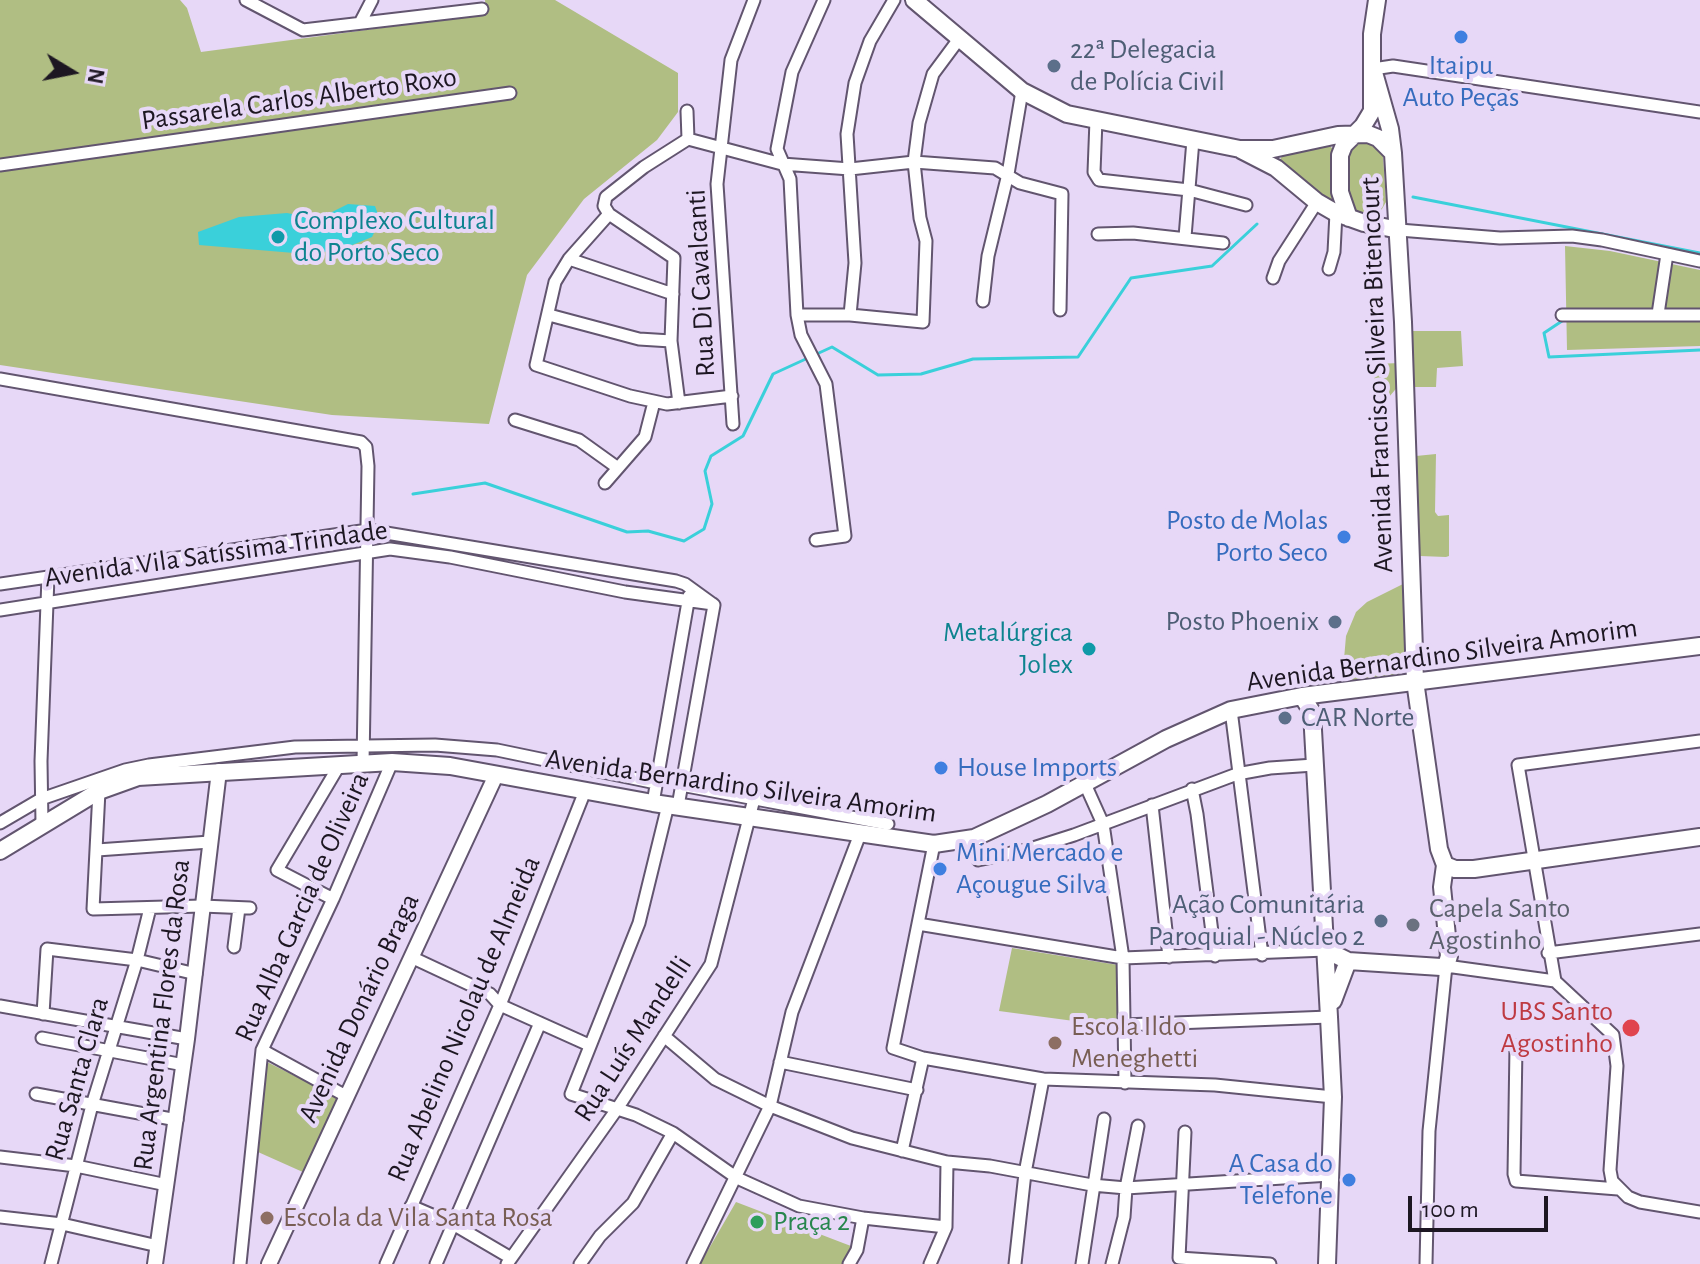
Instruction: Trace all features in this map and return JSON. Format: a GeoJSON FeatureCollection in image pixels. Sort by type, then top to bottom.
{"type":"FeatureCollection","features":[{"type":"Feature","properties":{"kind":"main road"},"geometry":{"type":"LineString","coordinates":[[903,0],[937,19]]}},
{"type":"Feature","properties":{"kind":"main road"},"geometry":{"type":"LineString","coordinates":[[914,0],[1022,91],[1067,114],[1240,149],[1273,149],[1356,133],[1378,138],[1393,153]]}},
{"type":"Feature","properties":{"kind":"main road","name":"Avenida Francisco Silveira Bitencourt"},"geometry":{"type":"LineString","coordinates":[[1356,133],[1372,111],[1372,34],[1377,0]]}},
{"type":"Feature","properties":{"kind":"main road","name":"Avenida Francisco Silveira Bitencourt"},"geometry":{"type":"LineString","coordinates":[[1373,69],[1390,129],[1393,153],[1399,230],[1415,681],[1439,849],[1450,867],[1442,887],[1449,956],[1446,966]]}},
{"type":"Feature","properties":{"kind":"main road"},"geometry":{"type":"LineString","coordinates":[[1350,218],[1340,192],[1339,169],[1344,145],[1356,133]]}},
{"type":"Feature","properties":{"kind":"main road"},"geometry":{"type":"LineString","coordinates":[[1240,149],[1276,168],[1317,202],[1350,218],[1399,230]]}},
{"type":"Feature","properties":{"kind":"main road"},"geometry":{"type":"LineString","coordinates":[[1350,218],[1384,214],[1396,192]]}},
{"type":"Feature","properties":{"kind":"main road","name":"Avenida Bernardino Silveira Amorim"},"geometry":{"type":"LineString","coordinates":[[0,851],[99,791],[138,777],[392,762],[450,766],[585,791],[934,844],[974,838],[1085,784],[1166,739],[1231,710],[1302,696],[1700,646]]}},
{"type":"Feature","properties":{"kind":"main road"},"geometry":{"type":"LineString","coordinates":[[1312,712],[1329,693]]}},
{"type":"Feature","properties":{"kind":"main road"},"geometry":{"type":"LineString","coordinates":[[1302,696],[1312,712],[1333,1097],[1327,1264]]}},
{"type":"Feature","properties":{"kind":"main road"},"geometry":{"type":"LineString","coordinates":[[1450,867],[1533,862],[1700,837]]}},
{"type":"Feature","properties":{"kind":"main road"},"geometry":{"type":"LineString","coordinates":[[1326,950],[1348,961],[1446,966]]}},
{"type":"Feature","properties":{"kind":"main road"},"geometry":{"type":"LineString","coordinates":[[1329,1017],[1340,977],[1348,961]]}},
{"type":"Feature","properties":{"kind":"street"},"geometry":{"type":"LineString","coordinates":[[246,0],[303,30],[482,9]]}},
{"type":"Feature","properties":{"kind":"street"},"geometry":{"type":"LineString","coordinates":[[360,23],[372,0]]}},
{"type":"Feature","properties":{"kind":"street","name":"Rua Di Cavalcanti"},"geometry":{"type":"LineString","coordinates":[[733,424],[717,184],[731,60],[754,0]]}},
{"type":"Feature","properties":{"kind":"street"},"geometry":{"type":"LineString","coordinates":[[816,540],[845,536],[826,384],[801,335],[797,315],[790,179],[777,149],[792,72],[824,0]]}},
{"type":"Feature","properties":{"kind":"street"},"geometry":{"type":"LineString","coordinates":[[850,315],[855,263],[847,134],[855,83],[870,41],[894,0]]}},
{"type":"Feature","properties":{"kind":"street"},"geometry":{"type":"LineString","coordinates":[[797,315],[850,315],[923,322],[926,241],[920,218],[914,162],[919,123],[933,74],[959,39]]}},
{"type":"Feature","properties":{"kind":"street"},"geometry":{"type":"LineString","coordinates":[[1373,69],[1393,66],[1700,112]]}},
{"type":"Feature","properties":{"kind":"street"},"geometry":{"type":"LineString","coordinates":[[983,301],[988,256],[1008,174],[1022,91]]}},
{"type":"Feature","properties":{"kind":"street","name":"Passarela Carlos Alberto Roxo"},"geometry":{"type":"LineString","coordinates":[[0,165],[510,93]]}},
{"type":"Feature","properties":{"kind":"street"},"geometry":{"type":"LineString","coordinates":[[687,111],[688,139]]}},
{"type":"Feature","properties":{"kind":"street"},"geometry":{"type":"LineString","coordinates":[[1096,120],[1094,172],[1099,180],[1189,190],[1246,205]]}},
{"type":"Feature","properties":{"kind":"street"},"geometry":{"type":"LineString","coordinates":[[732,396],[679,403],[654,402],[536,365],[555,282],[606,210],[606,197],[644,167],[688,139],[782,164],[850,169],[914,162],[995,168],[1020,183],[1062,194],[1060,310]]}},
{"type":"Feature","properties":{"kind":"street"},"geometry":{"type":"LineString","coordinates":[[1185,237],[1193,140]]}},
{"type":"Feature","properties":{"kind":"street"},"geometry":{"type":"LineString","coordinates":[[1273,278],[1279,261],[1317,202]]}},
{"type":"Feature","properties":{"kind":"street"},"geometry":{"type":"LineString","coordinates":[[606,210],[674,258],[671,341],[679,403]]}},
{"type":"Feature","properties":{"kind":"street"},"geometry":{"type":"LineString","coordinates":[[1329,269],[1350,218]]}},
{"type":"Feature","properties":{"kind":"street"},"geometry":{"type":"LineString","coordinates":[[1399,230],[1500,238],[1572,236],[1700,261]]}},
{"type":"Feature","properties":{"kind":"street"},"geometry":{"type":"LineString","coordinates":[[1098,234],[1133,233],[1223,243]]}},
{"type":"Feature","properties":{"kind":"street"},"geometry":{"type":"LineString","coordinates":[[1658,314],[1667,254]]}},
{"type":"Feature","properties":{"kind":"street"},"geometry":{"type":"LineString","coordinates":[[569,259],[673,294]]}},
{"type":"Feature","properties":{"kind":"street"},"geometry":{"type":"LineString","coordinates":[[549,315],[639,339],[671,341]]}},
{"type":"Feature","properties":{"kind":"street"},"geometry":{"type":"LineString","coordinates":[[1562,315],[1700,315]]}},
{"type":"Feature","properties":{"kind":"street"},"geometry":{"type":"LineString","coordinates":[[0,379],[355,439],[366,447],[368,552],[363,763]]}},
{"type":"Feature","properties":{"kind":"street"},"geometry":{"type":"LineString","coordinates":[[605,483],[645,437],[654,402]]}},
{"type":"Feature","properties":{"kind":"street"},"geometry":{"type":"LineString","coordinates":[[515,420],[579,440],[618,468]]}},
{"type":"Feature","properties":{"kind":"street","name":"Avenida Vila Satíssima Trindade"},"geometry":{"type":"LineString","coordinates":[[0,584],[368,530],[676,581],[690,587],[714,605]]}},
{"type":"Feature","properties":{"kind":"street","name":"Avenida Vila Satíssima Trindade"},"geometry":{"type":"LineString","coordinates":[[0,610],[390,549],[714,605]]}},
{"type":"Feature","properties":{"kind":"street"},"geometry":{"type":"LineString","coordinates":[[42,824],[48,577]]}},
{"type":"Feature","properties":{"kind":"street"},"geometry":{"type":"LineString","coordinates":[[666,804],[657,779],[690,587]]}},
{"type":"Feature","properties":{"kind":"street"},"geometry":{"type":"LineString","coordinates":[[714,605],[682,783],[666,804],[639,923],[571,1094],[636,1115],[673,1133],[737,1178],[799,1206],[863,1218],[946,1227]]}},
{"type":"Feature","properties":{"kind":"street"},"geometry":{"type":"LineString","coordinates":[[1231,710],[1262,955]]}},
{"type":"Feature","properties":{"kind":"street"},"geometry":{"type":"LineString","coordinates":[[1700,741],[1518,765],[1555,981],[1613,1035],[1617,1066],[1610,1170],[1612,1181],[1618,1189],[1640,1202],[1700,1212]]}},
{"type":"Feature","properties":{"kind":"street"},"geometry":{"type":"LineString","coordinates":[[0,823],[41,799],[149,765],[295,747],[364,744],[497,750],[888,824]]}},
{"type":"Feature","properties":{"kind":"street"},"geometry":{"type":"LineString","coordinates":[[496,775],[497,750]]}},
{"type":"Feature","properties":{"kind":"street","name":"Rua Alba Garcia de Oliveira"},"geometry":{"type":"LineString","coordinates":[[240,1264],[262,1050],[333,899],[392,762]]}},
{"type":"Feature","properties":{"kind":"street"},"geometry":{"type":"LineString","coordinates":[[333,899],[277,870],[340,764]]}},
{"type":"Feature","properties":{"kind":"street"},"geometry":{"type":"LineString","coordinates":[[978,860],[1030,849],[1237,774],[1314,765]]}},
{"type":"Feature","properties":{"kind":"street","name":"Rua Argentina Flores da Rosa"},"geometry":{"type":"LineString","coordinates":[[155,1264],[196,974],[219,771]]}},
{"type":"Feature","properties":{"kind":"street","name":"Avenida Donário Braga"},"geometry":{"type":"LineString","coordinates":[[269,1264],[496,775]]}},
{"type":"Feature","properties":{"kind":"street"},"geometry":{"type":"LineString","coordinates":[[1085,784],[1103,824],[1123,958],[1125,1083]]}},
{"type":"Feature","properties":{"kind":"street"},"geometry":{"type":"LineString","coordinates":[[1192,789],[1215,956]]}},
{"type":"Feature","properties":{"kind":"street"},"geometry":{"type":"LineString","coordinates":[[99,791],[93,909],[244,908],[234,947]]}},
{"type":"Feature","properties":{"kind":"street","name":"Rua Abelino Nicolau de Almeida"},"geometry":{"type":"LineString","coordinates":[[386,1264],[500,1005],[585,791]]}},
{"type":"Feature","properties":{"kind":"street","name":"Rua Luís Mandelli"},"geometry":{"type":"LineString","coordinates":[[509,1261],[617,1109],[711,964],[754,799]]}},
{"type":"Feature","properties":{"kind":"street"},"geometry":{"type":"LineString","coordinates":[[1152,805],[1169,957]]}},
{"type":"Feature","properties":{"kind":"street"},"geometry":{"type":"LineString","coordinates":[[693,1264],[770,1106],[792,1012],[860,834]]}},
{"type":"Feature","properties":{"kind":"street"},"geometry":{"type":"LineString","coordinates":[[97,850],[210,842]]}},
{"type":"Feature","properties":{"kind":"street"},"geometry":{"type":"LineString","coordinates":[[934,844],[893,1048],[923,1058],[1043,1079],[1215,1085],[1333,1097]]}},
{"type":"Feature","properties":{"kind":"street","name":"Rua Santa Clara"},"geometry":{"type":"LineString","coordinates":[[51,1264],[92,1105],[150,908]]}},
{"type":"Feature","properties":{"kind":"street"},"geometry":{"type":"LineString","coordinates":[[918,924],[1123,958],[1262,955],[1326,950]]}},
{"type":"Feature","properties":{"kind":"street"},"geometry":{"type":"LineString","coordinates":[[1548,953],[1700,934]]}},
{"type":"Feature","properties":{"kind":"street"},"geometry":{"type":"LineString","coordinates":[[43,1014],[47,949],[137,960],[196,974]]}},
{"type":"Feature","properties":{"kind":"street"},"geometry":{"type":"LineString","coordinates":[[411,957],[490,994],[500,1005],[589,1045]]}},
{"type":"Feature","properties":{"kind":"street"},"geometry":{"type":"LineString","coordinates":[[1426,1264],[1429,1131],[1446,966],[1555,981]]}},
{"type":"Feature","properties":{"kind":"street"},"geometry":{"type":"LineString","coordinates":[[0,1006],[187,1039]]}},
{"type":"Feature","properties":{"kind":"street"},"geometry":{"type":"LineString","coordinates":[[1124,1025],[1329,1017]]}},
{"type":"Feature","properties":{"kind":"street"},"geometry":{"type":"LineString","coordinates":[[436,1264],[540,1023]]}},
{"type":"Feature","properties":{"kind":"street"},"geometry":{"type":"LineString","coordinates":[[664,1036],[715,1079],[770,1106],[852,1138],[947,1162],[1126,1188],[1330,1175]]}},
{"type":"Feature","properties":{"kind":"street"},"geometry":{"type":"LineString","coordinates":[[42,1038],[184,1065]]}},
{"type":"Feature","properties":{"kind":"street"},"geometry":{"type":"LineString","coordinates":[[1516,1046],[1516,1181],[1618,1189]]}},
{"type":"Feature","properties":{"kind":"street"},"geometry":{"type":"LineString","coordinates":[[262,1050],[346,1096]]}},
{"type":"Feature","properties":{"kind":"street"},"geometry":{"type":"LineString","coordinates":[[902,1151],[923,1058]]}},
{"type":"Feature","properties":{"kind":"street"},"geometry":{"type":"LineString","coordinates":[[780,1062],[917,1090]]}},
{"type":"Feature","properties":{"kind":"street"},"geometry":{"type":"LineString","coordinates":[[1015,1264],[1025,1173],[1043,1079]]}},
{"type":"Feature","properties":{"kind":"street"},"geometry":{"type":"LineString","coordinates":[[36,1094],[177,1120]]}},
{"type":"Feature","properties":{"kind":"street"},"geometry":{"type":"LineString","coordinates":[[1082,1264],[1104,1119]]}},
{"type":"Feature","properties":{"kind":"street"},"geometry":{"type":"LineString","coordinates":[[1112,1264],[1124,1217],[1126,1188],[1138,1126]]}},
{"type":"Feature","properties":{"kind":"street"},"geometry":{"type":"LineString","coordinates":[[1185,1132],[1179,1258],[1270,1264]]}},
{"type":"Feature","properties":{"kind":"street"},"geometry":{"type":"LineString","coordinates":[[580,1264],[600,1236],[633,1203],[673,1133]]}},
{"type":"Feature","properties":{"kind":"street"},"geometry":{"type":"LineString","coordinates":[[0,1157],[76,1166],[167,1185]]}},
{"type":"Feature","properties":{"kind":"street"},"geometry":{"type":"LineString","coordinates":[[930,1264],[946,1227],[947,1162]]}},
{"type":"Feature","properties":{"kind":"street"},"geometry":{"type":"LineString","coordinates":[[411,1206],[453,1224],[509,1261]]}},
{"type":"Feature","properties":{"kind":"street"},"geometry":{"type":"LineString","coordinates":[[0,1217],[62,1224],[158,1246]]}},
{"type":"Feature","properties":{"kind":"street"},"geometry":{"type":"LineString","coordinates":[[849,1264],[857,1250],[863,1218]]}},
{"type":"Feature","properties":{"kind":"shaded area","name":"Complexo Cultural do Porto Seco"},"geometry":{"type":"Polygon","coordinates":[[[0,0],[180,0],[187,8],[201,52],[486,14],[485,0],[555,0],[678,73],[678,112],[657,140],[584,199],[527,275],[489,424],[332,415],[0,365],[0,0]]]}},
{"type":"Feature","properties":{"kind":"shaded area"},"geometry":{"type":"Polygon","coordinates":[[[1365,143],[1376,146],[1383,155],[1386,202],[1379,214],[1368,217],[1355,212],[1350,205],[1346,158],[1354,145],[1365,143]]]}},
{"type":"Feature","properties":{"kind":"shaded area"},"geometry":{"type":"Polygon","coordinates":[[[1328,144],[1335,151],[1339,203],[1323,196],[1280,160],[1282,156],[1328,144]]]}},
{"type":"Feature","properties":{"kind":"shaded area"},"geometry":{"type":"Polygon","coordinates":[[[348,204],[375,206],[380,220],[372,237],[340,250],[306,254],[199,245],[198,232],[239,217],[287,213],[318,219],[348,204]]]}},
{"type":"Feature","properties":{"kind":"shaded area"},"geometry":{"type":"Polygon","coordinates":[[[1565,246],[1610,251],[1700,270],[1700,346],[1567,350],[1565,246]]]}},
{"type":"Feature","properties":{"kind":"shaded area"},"geometry":{"type":"Polygon","coordinates":[[[1411,331],[1461,331],[1463,366],[1437,368],[1436,387],[1414,387],[1411,331]]]}},
{"type":"Feature","properties":{"kind":"shaded area"},"geometry":{"type":"Polygon","coordinates":[[[1400,363],[1400,384],[1389,397],[1375,397],[1374,364],[1400,363]]]}},
{"type":"Feature","properties":{"kind":"shaded area"},"geometry":{"type":"Polygon","coordinates":[[[1436,454],[1435,512],[1438,516],[1449,515],[1449,556],[1446,557],[1420,556],[1416,456],[1436,454]]]}},
{"type":"Feature","properties":{"kind":"shaded area"},"geometry":{"type":"Polygon","coordinates":[[[1405,583],[1407,663],[1398,674],[1344,684],[1346,636],[1356,612],[1367,602],[1405,583]]]}},
{"type":"Feature","properties":{"kind":"shaded area"},"geometry":{"type":"Polygon","coordinates":[[[1012,948],[1118,965],[1119,1027],[999,1011],[1012,948]]]}},
{"type":"Feature","properties":{"kind":"shaded area"},"geometry":{"type":"Polygon","coordinates":[[[267,1062],[339,1098],[305,1173],[258,1152],[267,1062]]]}},
{"type":"Feature","properties":{"kind":"shaded area","name":"Praça 2"},"geometry":{"type":"Polygon","coordinates":[[[736,1202],[851,1246],[842,1264],[700,1264],[736,1202]]]}},
{"type":"Feature","properties":{"kind":"waterway"},"geometry":{"type":"LineString","coordinates":[[1413,197],[1700,253]]}},
{"type":"Feature","properties":{"kind":"waterway"},"geometry":{"type":"LineString","coordinates":[[413,494],[485,483],[627,532],[648,531],[684,541],[704,529],[712,504],[705,471],[711,456],[743,436],[773,374],[832,347],[878,375],[921,374],[973,359],[1078,357],[1131,278],[1212,266],[1257,224]]}},
{"type":"Feature","properties":{"kind":"waterway"},"geometry":{"type":"LineString","coordinates":[[1562,321],[1544,333],[1549,357],[1700,350]]}},
{"type":"Feature","properties":{"kind":"place","name":"Itaipu Auto Peças"},"geometry":{"type":"Point","coordinates":[1461,37]}},
{"type":"Feature","properties":{"kind":"place","name":"22ª Delegacia de Polícia Civil"},"geometry":{"type":"Point","coordinates":[1054,66]}},
{"type":"Feature","properties":{"kind":"place","name":"Complexo Cultural do Porto Seco"},"geometry":{"type":"Point","coordinates":[278,237]}},
{"type":"Feature","properties":{"kind":"place","name":"Posto de Molas Porto Seco"},"geometry":{"type":"Point","coordinates":[1344,537]}},
{"type":"Feature","properties":{"kind":"place","name":"Posto Phoenix"},"geometry":{"type":"Point","coordinates":[1335,622]}},
{"type":"Feature","properties":{"kind":"place","name":"Metalúrgica Jolex"},"geometry":{"type":"Point","coordinates":[1089,649]}},
{"type":"Feature","properties":{"kind":"place","name":"CAR Norte"},"geometry":{"type":"Point","coordinates":[1285,718]}},
{"type":"Feature","properties":{"kind":"place","name":"House Imports"},"geometry":{"type":"Point","coordinates":[941,768]}},
{"type":"Feature","properties":{"kind":"place","name":"Mini Mercado e Açougue Silva"},"geometry":{"type":"Point","coordinates":[940,869]}},
{"type":"Feature","properties":{"kind":"place","name":"Ação Comunitária Paroquial - Núcleo 2"},"geometry":{"type":"Point","coordinates":[1381,921]}},
{"type":"Feature","properties":{"kind":"place","name":"Capela Santo Agostinho"},"geometry":{"type":"Point","coordinates":[1413,925]}},
{"type":"Feature","properties":{"kind":"place","name":"UBS Santo Agostinho"},"geometry":{"type":"Point","coordinates":[1631,1028]}},
{"type":"Feature","properties":{"kind":"place","name":"Escola Ildo Meneghetti"},"geometry":{"type":"Point","coordinates":[1055,1043]}},
{"type":"Feature","properties":{"kind":"place","name":"A Casa do Telefone"},"geometry":{"type":"Point","coordinates":[1349,1180]}},
{"type":"Feature","properties":{"kind":"place","name":"Escola da Vila Santa Rosa"},"geometry":{"type":"Point","coordinates":[267,1218]}},
{"type":"Feature","properties":{"kind":"place","name":"Praça 2"},"geometry":{"type":"Point","coordinates":[757,1222]}}]}
